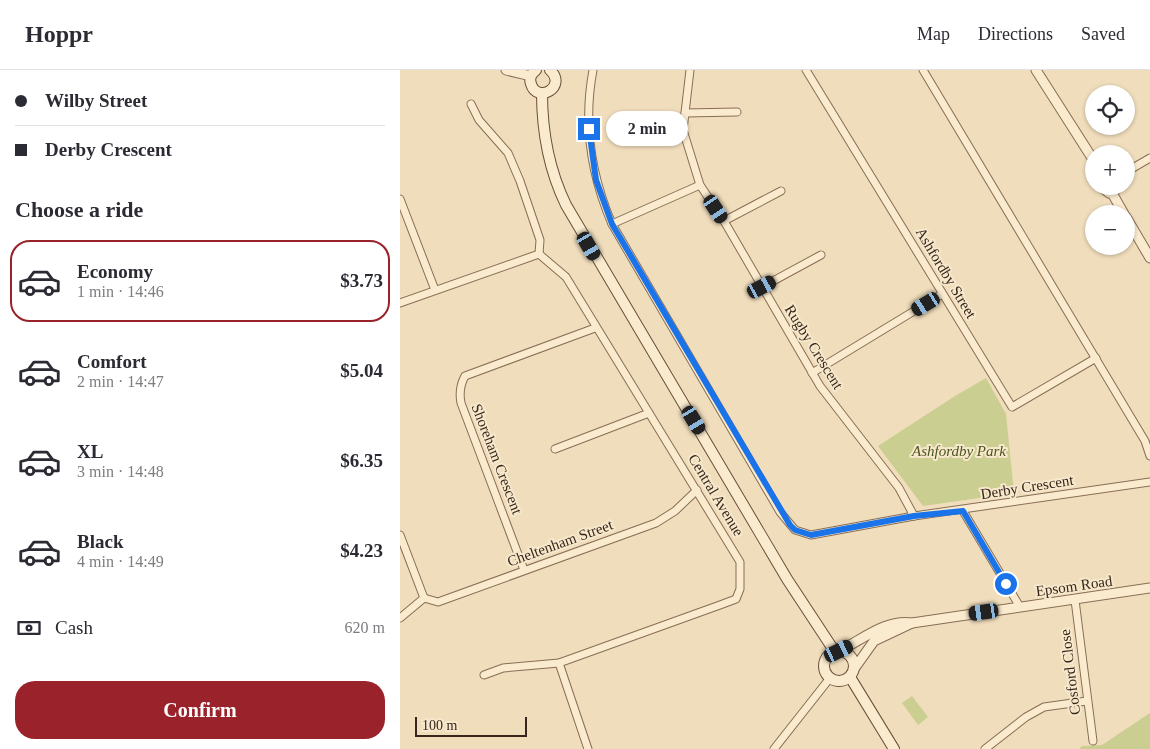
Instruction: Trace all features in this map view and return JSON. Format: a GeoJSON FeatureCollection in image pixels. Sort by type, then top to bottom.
{"type":"FeatureCollection","features":[{"type":"Feature","properties":{"kind":"main road"},"geometry":{"type":"LineString","coordinates":[[533,73],[532,87],[542,93],[550,91],[555,84],[555,75],[550,70]]}},
{"type":"Feature","properties":{"kind":"main road"},"geometry":{"type":"LineString","coordinates":[[542,93],[547,150],[555,180],[566,205],[786,579],[837,652],[850,656],[852,673],[894,749]]}},
{"type":"Feature","properties":{"kind":"main road"},"geometry":{"type":"LineString","coordinates":[[837,652],[827,657],[824,666],[830,678],[838,681],[852,673]]}},
{"type":"Feature","properties":{"kind":"street"},"geometry":{"type":"LineString","coordinates":[[506,70],[533,73]]}},
{"type":"Feature","properties":{"kind":"street","name":"Derby Crescent"},"geometry":{"type":"LineString","coordinates":[[593,70],[588,118],[593,164],[600,196],[612,224],[780,512],[795,530],[811,535],[914,516],[963,511],[1150,482]]}},
{"type":"Feature","properties":{"kind":"street","name":"Rugby Crescent"},"geometry":{"type":"LineString","coordinates":[[690,70],[683,130],[700,185],[724,221],[812,373],[899,488],[914,516]]}},
{"type":"Feature","properties":{"kind":"street","name":"Ashfordby Street"},"geometry":{"type":"LineString","coordinates":[[806,70],[1012,407],[1096,358]]}},
{"type":"Feature","properties":{"kind":"street"},"geometry":{"type":"LineString","coordinates":[[923,70],[1145,441],[1150,456]]}},
{"type":"Feature","properties":{"kind":"street"},"geometry":{"type":"LineString","coordinates":[[1036,70],[1085,148]]}},
{"type":"Feature","properties":{"kind":"street"},"geometry":{"type":"LineString","coordinates":[[400,303],[539,254],[540,240],[508,153],[479,120],[471,104]]}},
{"type":"Feature","properties":{"kind":"street"},"geometry":{"type":"LineString","coordinates":[[685,112],[737,112]]}},
{"type":"Feature","properties":{"kind":"street"},"geometry":{"type":"LineString","coordinates":[[1135,167],[1150,158]]}},
{"type":"Feature","properties":{"kind":"street"},"geometry":{"type":"LineString","coordinates":[[612,224],[700,185]]}},
{"type":"Feature","properties":{"kind":"street"},"geometry":{"type":"LineString","coordinates":[[724,221],[781,191]]}},
{"type":"Feature","properties":{"kind":"street"},"geometry":{"type":"LineString","coordinates":[[400,199],[435,290]]}},
{"type":"Feature","properties":{"kind":"street"},"geometry":{"type":"LineString","coordinates":[[1135,232],[1150,258]]}},
{"type":"Feature","properties":{"kind":"street","name":"Central Avenue"},"geometry":{"type":"LineString","coordinates":[[539,254],[566,277],[595,328],[740,562],[740,589],[736,599],[559,663]]}},
{"type":"Feature","properties":{"kind":"street"},"geometry":{"type":"LineString","coordinates":[[762,287],[821,255]]}},
{"type":"Feature","properties":{"kind":"street"},"geometry":{"type":"LineString","coordinates":[[812,373],[942,294]]}},
{"type":"Feature","properties":{"kind":"street","name":"Shoreham Crescent"},"geometry":{"type":"LineString","coordinates":[[524,570],[461,402],[459,394],[462,380],[465,376],[595,328]]}},
{"type":"Feature","properties":{"kind":"street"},"geometry":{"type":"LineString","coordinates":[[554,449],[649,413]]}},
{"type":"Feature","properties":{"kind":"street","name":"Cheltenham Street"},"geometry":{"type":"LineString","coordinates":[[424,598],[438,602],[656,523],[675,511],[697,490]]}},
{"type":"Feature","properties":{"kind":"street"},"geometry":{"type":"LineString","coordinates":[[963,511],[1020,607]]}},
{"type":"Feature","properties":{"kind":"street"},"geometry":{"type":"LineString","coordinates":[[400,535],[424,598],[400,618]]}},
{"type":"Feature","properties":{"kind":"street","name":"Epsom Road"},"geometry":{"type":"LineString","coordinates":[[837,652],[881,628],[901,622],[912,623],[1150,588]]}},
{"type":"Feature","properties":{"kind":"street","name":"Cosford Close"},"geometry":{"type":"LineString","coordinates":[[1076,600],[1093,741]]}},
{"type":"Feature","properties":{"kind":"street","name":"Epsom Road"},"geometry":{"type":"LineString","coordinates":[[852,673],[874,641],[912,623]]}},
{"type":"Feature","properties":{"kind":"street"},"geometry":{"type":"LineString","coordinates":[[484,676],[503,668],[559,663],[588,749]]}},
{"type":"Feature","properties":{"kind":"street"},"geometry":{"type":"LineString","coordinates":[[774,749],[830,678]]}},
{"type":"Feature","properties":{"kind":"street"},"geometry":{"type":"LineString","coordinates":[[985,749],[1026,716],[1044,708],[1087,701]]}},
{"type":"Feature","properties":{"kind":"green space","name":"Ashfordby Park"},"geometry":{"type":"Polygon","coordinates":[[[986,378],[1006,414],[1014,493],[923,506],[878,446],[986,378]]]}},
{"type":"Feature","properties":{"kind":"green space"},"geometry":{"type":"Polygon","coordinates":[[[912,696],[928,717],[918,725],[902,703],[912,696]]]}},
{"type":"Feature","properties":{"kind":"green space"},"geometry":{"type":"Polygon","coordinates":[[[1150,713],[1150,749],[1079,749],[1082,746],[1102,745],[1150,713]]]}},
{"type":"Feature","properties":{"kind":"route"},"geometry":{"type":"LineString","coordinates":[[589,129],[596,180],[600,196],[612,224],[780,512],[790,525],[795,530],[811,535],[914,516],[963,511],[1006,584]]}}]}
